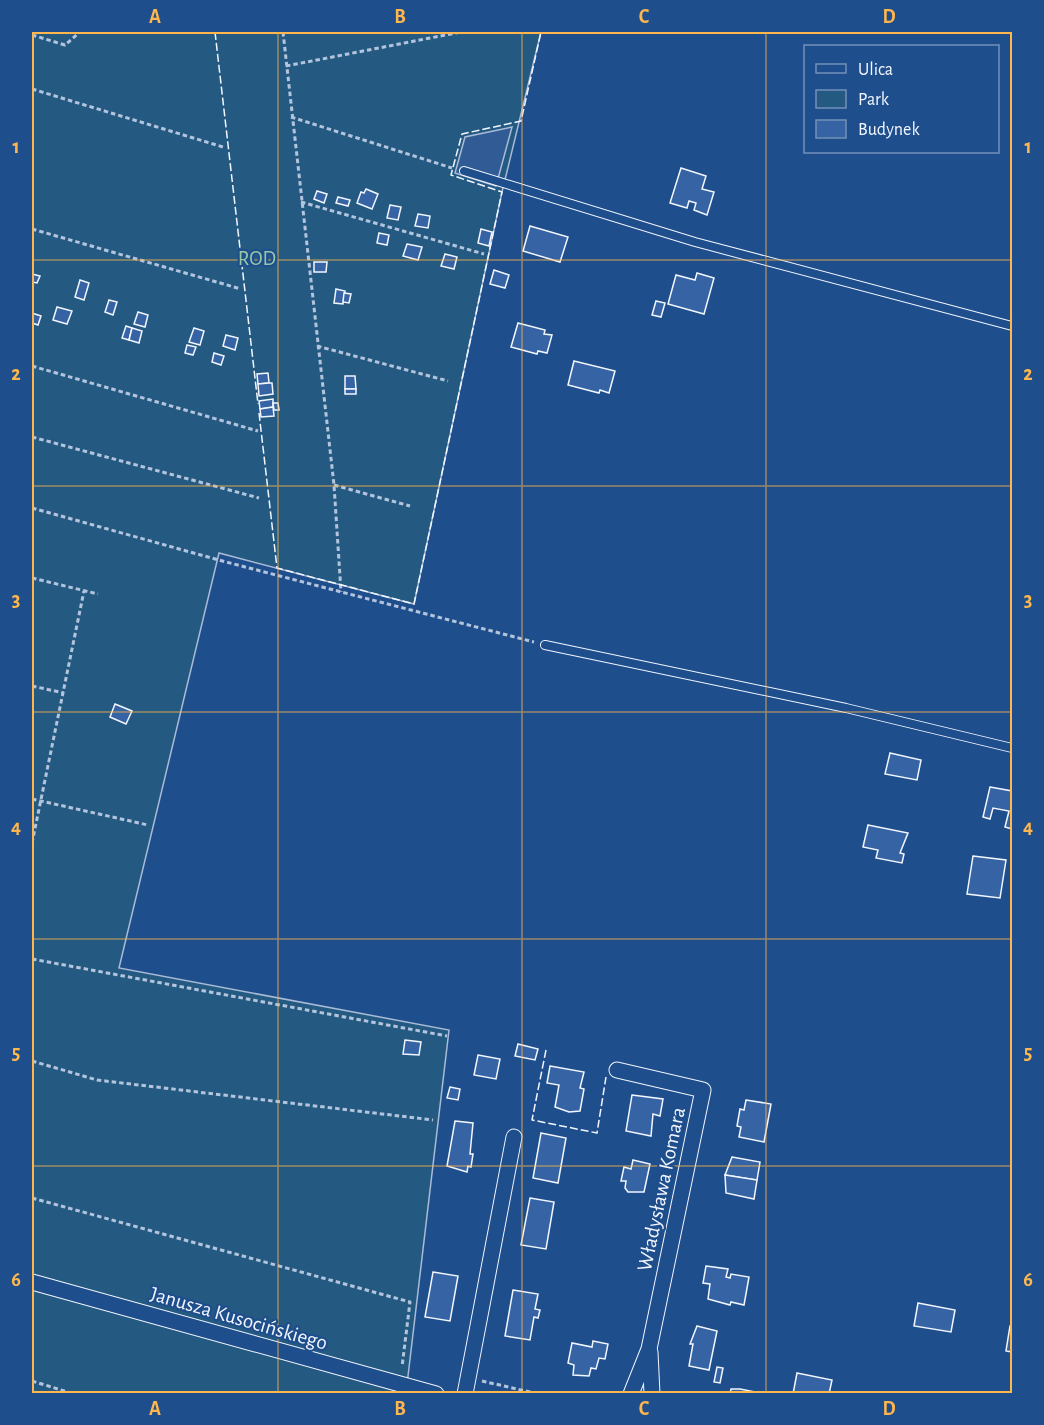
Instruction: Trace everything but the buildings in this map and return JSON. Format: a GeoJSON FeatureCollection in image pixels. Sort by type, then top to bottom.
{"type":"FeatureCollection","features":[{"type":"Feature","properties":{"kind":"street","name":"Władysława Komara"},"geometry":{"type":"LineString","coordinates":[[617,1070],[703,1090],[649,1349]]}},
{"type":"Feature","properties":{"kind":"street"},"geometry":{"type":"LineString","coordinates":[[467,1386],[514,1137]]}},
{"type":"Feature","properties":{"kind":"street","name":"Janusza Kusocińskiego"},"geometry":{"type":"LineString","coordinates":[[32,1282],[436,1394]]}},
{"type":"Feature","properties":{"kind":"street"},"geometry":{"type":"LineString","coordinates":[[631,1394],[649,1349]]}},
{"type":"Feature","properties":{"kind":"street"},"geometry":{"type":"LineString","coordinates":[[649,1349],[652,1394]]}},
{"type":"Feature","properties":{"kind":"lane"},"geometry":{"type":"LineString","coordinates":[[464,171],[695,242],[1012,326]]}},
{"type":"Feature","properties":{"kind":"lane"},"geometry":{"type":"LineString","coordinates":[[545,645],[846,708],[1012,748]]}},
{"type":"Feature","properties":{"kind":"path"},"geometry":{"type":"LineString","coordinates":[[32,35],[65,45],[80,32]]}},
{"type":"Feature","properties":{"kind":"path"},"geometry":{"type":"LineString","coordinates":[[283,32],[334,485],[341,592]]}},
{"type":"Feature","properties":{"kind":"path"},"geometry":{"type":"LineString","coordinates":[[286,66],[461,32]]}},
{"type":"Feature","properties":{"kind":"path"},"geometry":{"type":"LineString","coordinates":[[32,89],[223,147]]}},
{"type":"Feature","properties":{"kind":"path"},"geometry":{"type":"LineString","coordinates":[[291,117],[464,171]]}},
{"type":"Feature","properties":{"kind":"path"},"geometry":{"type":"LineString","coordinates":[[301,202],[483,254]]}},
{"type":"Feature","properties":{"kind":"path"},"geometry":{"type":"LineString","coordinates":[[32,229],[241,289]]}},
{"type":"Feature","properties":{"kind":"path"},"geometry":{"type":"LineString","coordinates":[[317,346],[448,381]]}},
{"type":"Feature","properties":{"kind":"path"},"geometry":{"type":"LineString","coordinates":[[32,366],[258,431]]}},
{"type":"Feature","properties":{"kind":"path"},"geometry":{"type":"LineString","coordinates":[[32,437],[260,498]]}},
{"type":"Feature","properties":{"kind":"path"},"geometry":{"type":"LineString","coordinates":[[334,485],[410,506]]}},
{"type":"Feature","properties":{"kind":"path"},"geometry":{"type":"LineString","coordinates":[[32,508],[545,645]]}},
{"type":"Feature","properties":{"kind":"path"},"geometry":{"type":"LineString","coordinates":[[32,578],[98,594]]}},
{"type":"Feature","properties":{"kind":"path"},"geometry":{"type":"LineString","coordinates":[[32,843],[84,591]]}},
{"type":"Feature","properties":{"kind":"path"},"geometry":{"type":"LineString","coordinates":[[32,686],[64,693]]}},
{"type":"Feature","properties":{"kind":"path"},"geometry":{"type":"LineString","coordinates":[[32,799],[148,825]]}},
{"type":"Feature","properties":{"kind":"path"},"geometry":{"type":"LineString","coordinates":[[32,959],[447,1036]]}},
{"type":"Feature","properties":{"kind":"path"},"geometry":{"type":"LineString","coordinates":[[32,1061],[97,1080],[433,1120]]}},
{"type":"Feature","properties":{"kind":"path"},"geometry":{"type":"LineString","coordinates":[[32,1198],[410,1302],[402,1367]]}},
{"type":"Feature","properties":{"kind":"path"},"geometry":{"type":"LineString","coordinates":[[32,1382],[74,1394]]}},
{"type":"Feature","properties":{"kind":"path"},"geometry":{"type":"LineString","coordinates":[[467,1386],[539,1394]]}},
{"type":"Feature","properties":{"kind":"green space","name":"ROD"},"geometry":{"type":"Polygon","coordinates":[[[32,32],[541,32],[502,192],[414,604],[219,553],[119,968],[449,1030],[406,1393],[32,1393],[32,32]]]}},
{"type":"Feature","properties":{"kind":"shaded area"},"geometry":{"type":"Polygon","coordinates":[[[512,127],[496,186],[455,173],[465,137],[512,127]]]}},
{"type":"Feature","properties":{"kind":"fence"},"geometry":{"type":"LineString","coordinates":[[215,32],[258,404]]}},
{"type":"Feature","properties":{"kind":"fence"},"geometry":{"type":"LineString","coordinates":[[259,413],[277,568],[414,604],[502,192],[451,175],[462,134],[521,121],[541,32]]}},
{"type":"Feature","properties":{"kind":"fence"},"geometry":{"type":"LineString","coordinates":[[546,1050],[532,1120],[597,1133],[606,1077]]}}]}
